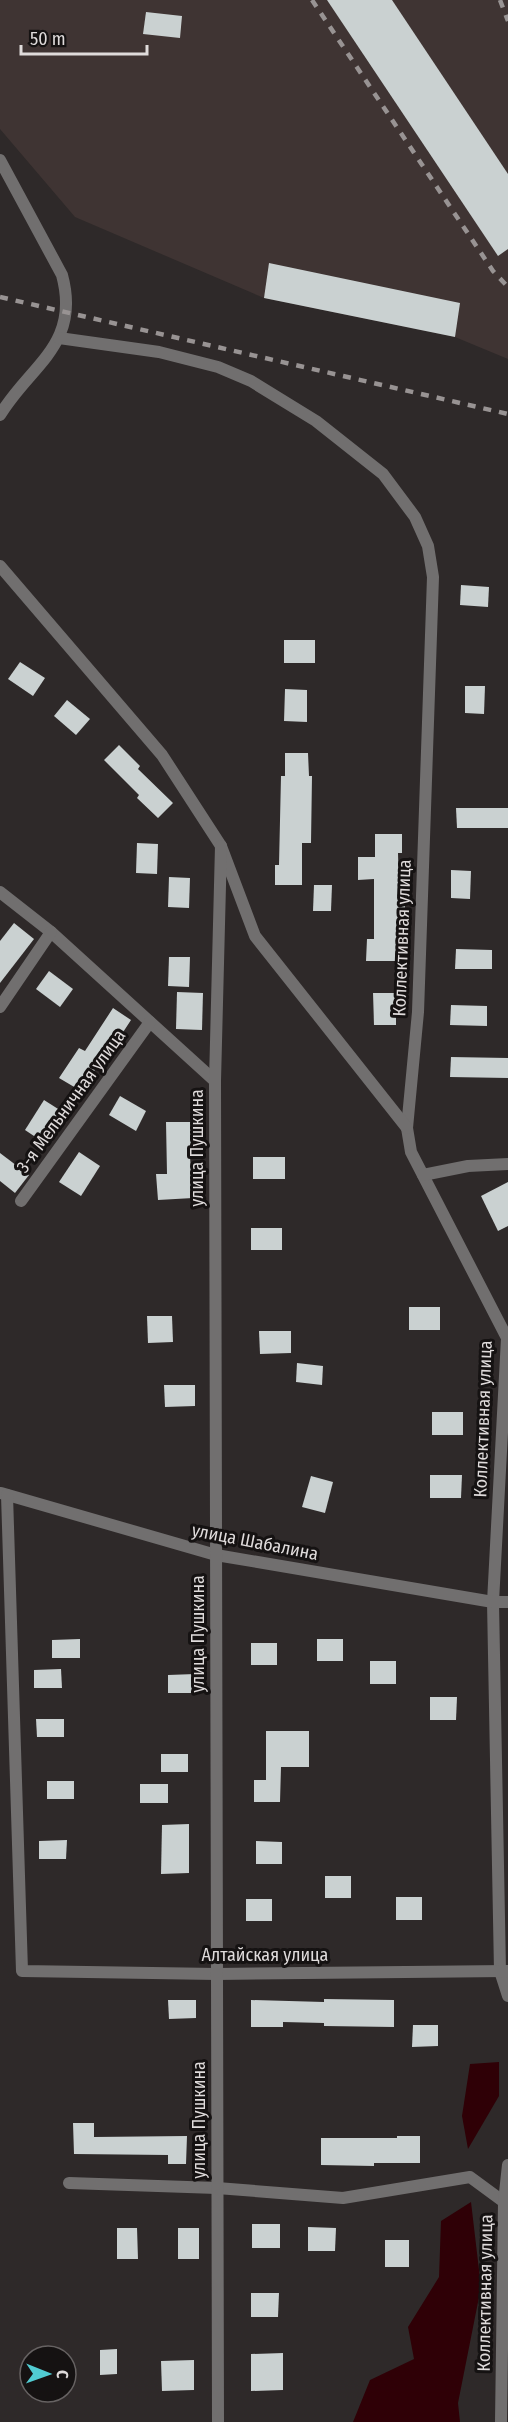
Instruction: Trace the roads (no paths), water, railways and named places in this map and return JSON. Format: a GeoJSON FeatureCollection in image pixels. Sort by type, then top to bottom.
{"type":"FeatureCollection","features":[{"type":"Feature","properties":{"kind":"street"},"geometry":{"type":"LineString","coordinates":[[0,160],[62,275],[68,295],[59,338],[44,361],[0,415]]}},
{"type":"Feature","properties":{"kind":"street","name":"Коллективная улица"},"geometry":{"type":"LineString","coordinates":[[59,338],[159,352],[218,367],[251,381],[316,422],[383,474],[415,517],[428,546],[433,576],[418,1012],[407,1128],[411,1152],[507,1338],[493,1602],[504,1971],[508,1996]]}},
{"type":"Feature","properties":{"kind":"street"},"geometry":{"type":"LineString","coordinates":[[0,566],[162,755],[220,846],[255,936],[407,1128]]}},
{"type":"Feature","properties":{"kind":"street","name":"улица Пушкина"},"geometry":{"type":"LineString","coordinates":[[218,2422],[215,1081],[220,846]]}},
{"type":"Feature","properties":{"kind":"street"},"geometry":{"type":"LineString","coordinates":[[0,892],[51,932],[215,1081]]}},
{"type":"Feature","properties":{"kind":"street"},"geometry":{"type":"LineString","coordinates":[[0,1007],[51,932]]}},
{"type":"Feature","properties":{"kind":"street","name":"3-я Мельничная улица"},"geometry":{"type":"LineString","coordinates":[[21,1201],[150,1022]]}},
{"type":"Feature","properties":{"kind":"street"},"geometry":{"type":"LineString","coordinates":[[423,1175],[468,1166],[508,1164]]}},
{"type":"Feature","properties":{"kind":"street","name":"улица Шабалина"},"geometry":{"type":"LineString","coordinates":[[4,1494],[216,1556],[493,1602],[508,1602]]}},
{"type":"Feature","properties":{"kind":"street","name":"Алтайская улица"},"geometry":{"type":"LineString","coordinates":[[4,1494],[21,1971],[217,1974],[504,1971]]}},
{"type":"Feature","properties":{"kind":"street","name":"Коллективная улица"},"geometry":{"type":"LineString","coordinates":[[501,2422],[508,2165]]}},
{"type":"Feature","properties":{"kind":"street"},"geometry":{"type":"LineString","coordinates":[[69,2183],[217,2188],[344,2199],[470,2177],[506,2202]]}},
{"type":"Feature","properties":{"kind":"railway"},"geometry":{"type":"LineString","coordinates":[[312,0],[493,271],[508,287]]}},
{"type":"Feature","properties":{"kind":"railway"},"geometry":{"type":"LineString","coordinates":[[500,0],[508,21]]}},
{"type":"Feature","properties":{"kind":"railway"},"geometry":{"type":"LineString","coordinates":[[0,297],[508,414]]}}]}
